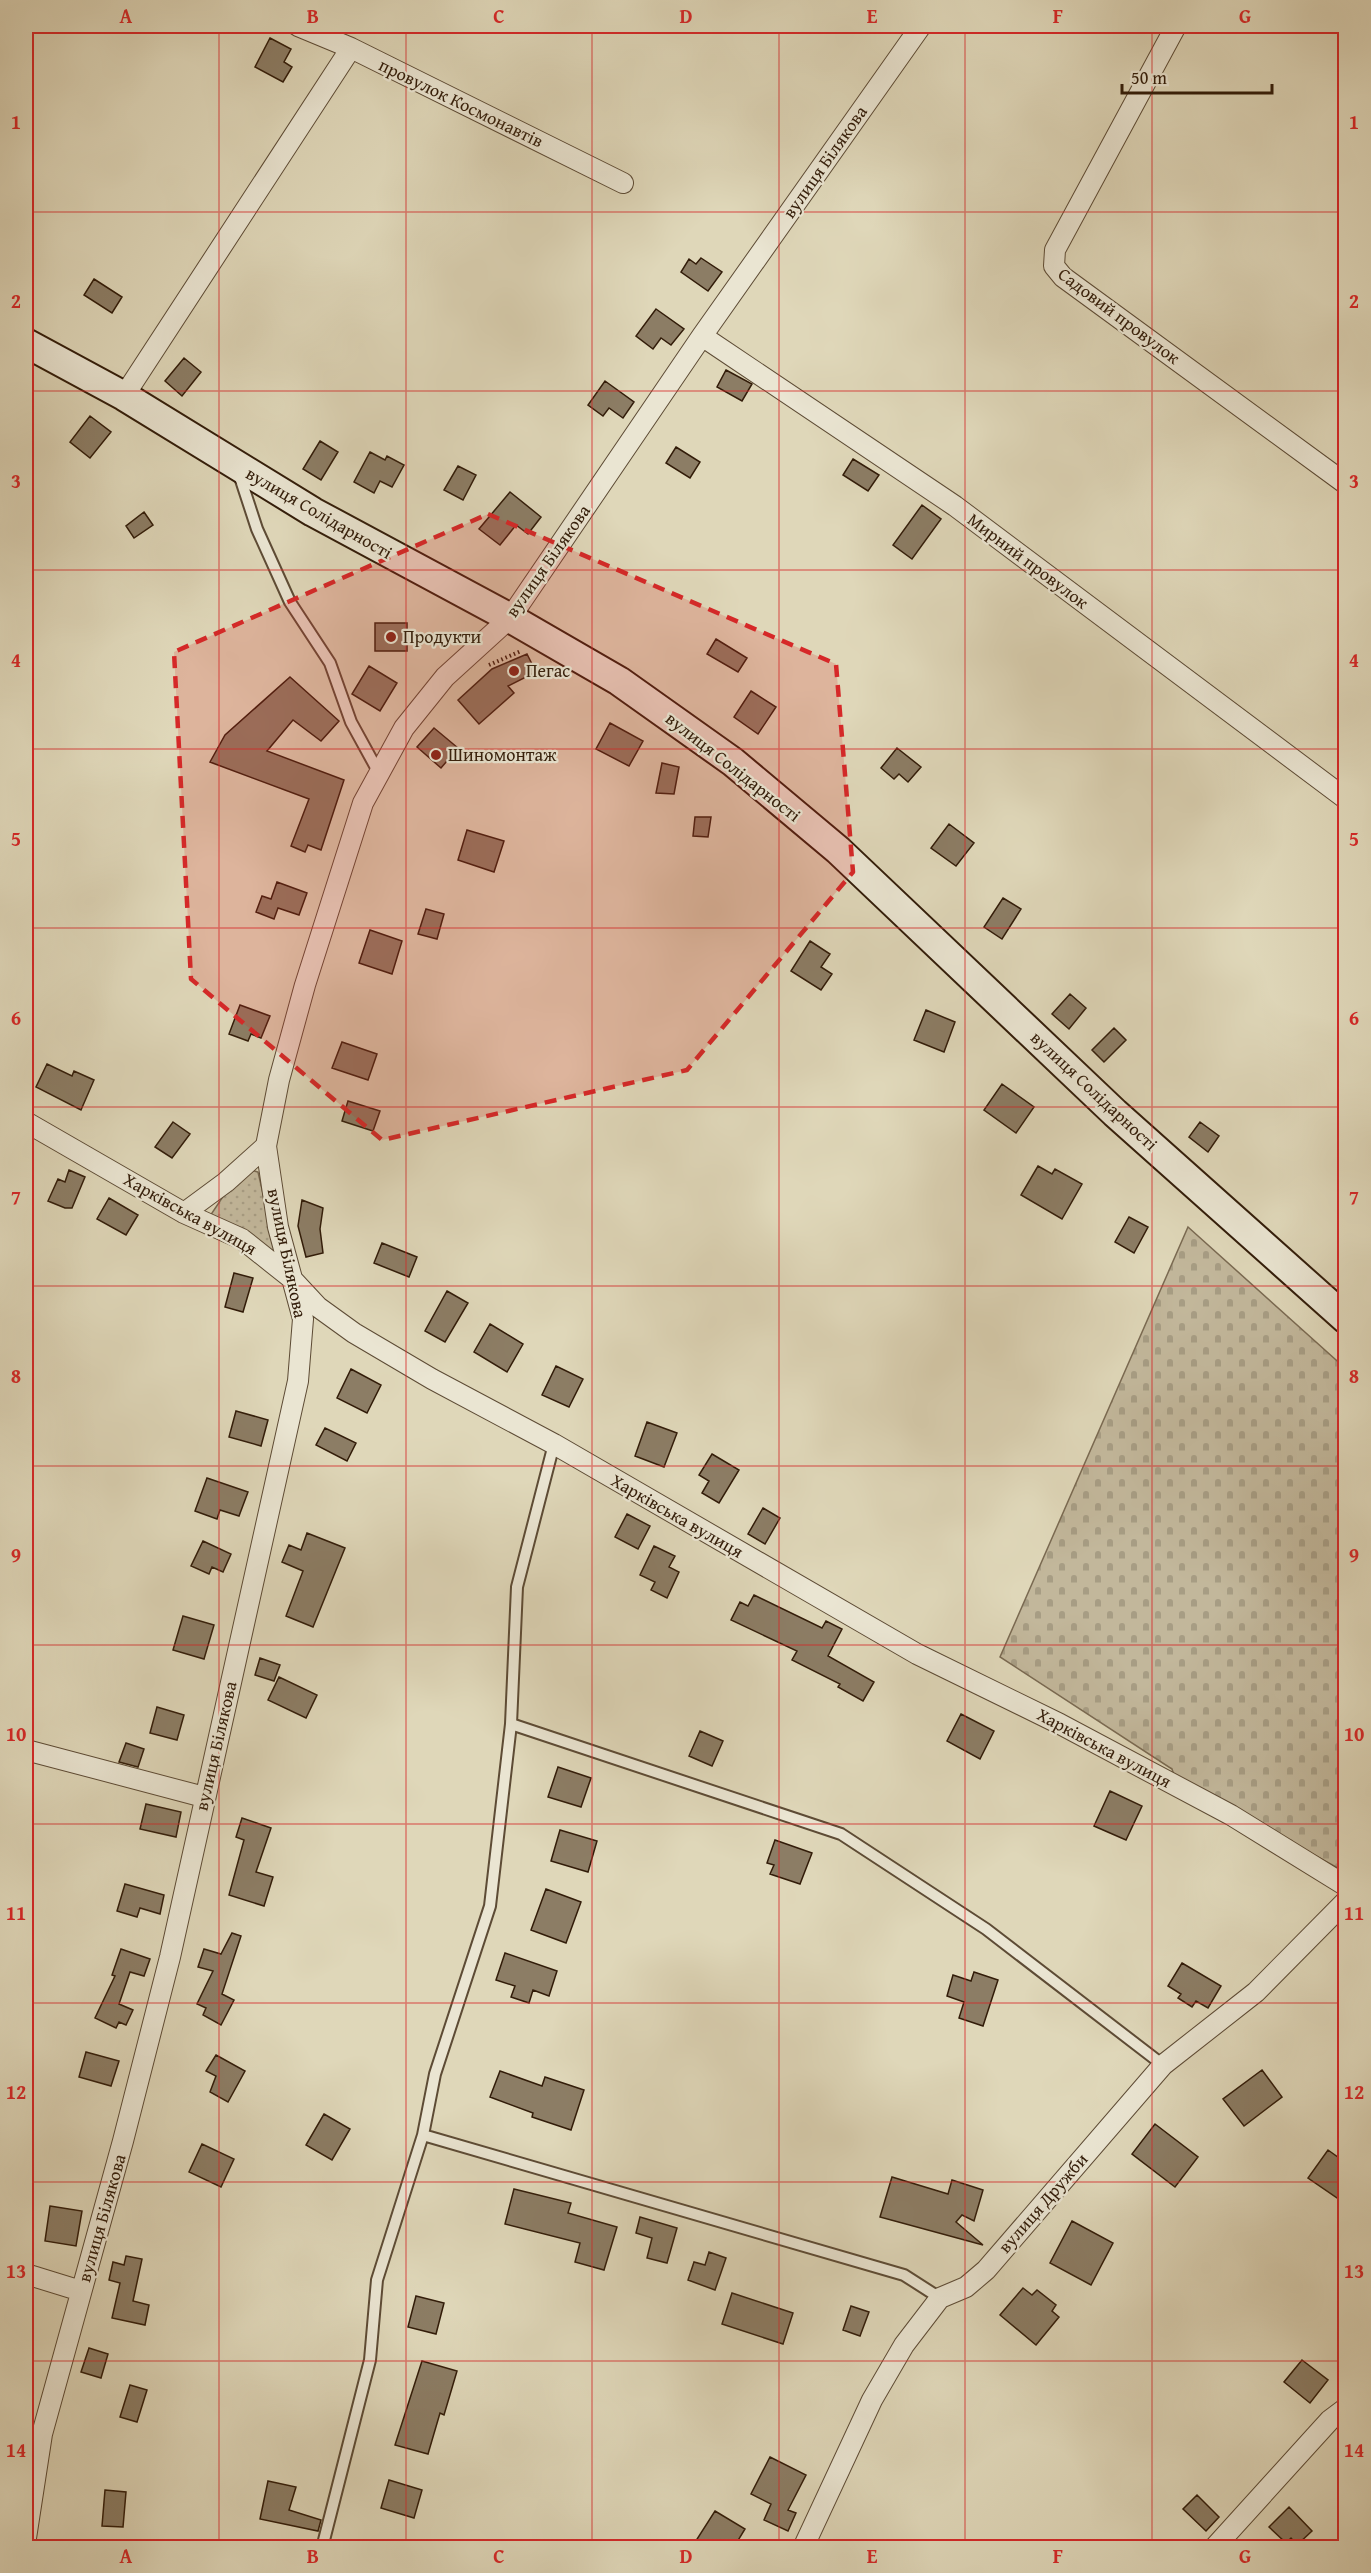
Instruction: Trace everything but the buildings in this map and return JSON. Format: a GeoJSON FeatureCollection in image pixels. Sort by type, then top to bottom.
{"type":"FeatureCollection","features":[{"type":"Feature","properties":{"kind":"main road","name":"вулиця Солідарності"},"geometry":{"type":"LineString","coordinates":[[26,343],[124,396],[313,512],[510,618],[619,681],[733,762],[837,850],[1115,1113],[1346,1319]]}},
{"type":"Feature","properties":{"kind":"street","name":"провулок Космонавтів"},"geometry":{"type":"LineString","coordinates":[[298,26],[351,48],[623,183]]}},
{"type":"Feature","properties":{"kind":"street","name":"вулиця Білякова"},"geometry":{"type":"LineString","coordinates":[[26,2538],[42,2434],[170,1957],[298,1381],[303,1319],[278,1227],[266,1146],[279,1080],[305,985],[363,803],[404,728],[445,677],[510,618],[702,336],[921,26]]}},
{"type":"Feature","properties":{"kind":"street","name":"Садовий провулок"},"geometry":{"type":"LineString","coordinates":[[1176,26],[1055,250],[1054,266],[1063,277],[1346,484]]}},
{"type":"Feature","properties":{"kind":"street"},"geometry":{"type":"LineString","coordinates":[[124,396],[351,48]]}},
{"type":"Feature","properties":{"kind":"street","name":"Мирний провулок"},"geometry":{"type":"LineString","coordinates":[[702,336],[956,507],[1346,799]]}},
{"type":"Feature","properties":{"kind":"street","name":"Харківська вулиця"},"geometry":{"type":"LineString","coordinates":[[26,1122],[184,1213],[242,1239],[291,1278],[318,1307],[354,1333],[554,1444],[917,1654],[1060,1724],[1231,1815],[1346,1886]]}},
{"type":"Feature","properties":{"kind":"street"},"geometry":{"type":"LineString","coordinates":[[184,1213],[226,1182],[266,1146]]}},
{"type":"Feature","properties":{"kind":"street"},"geometry":{"type":"LineString","coordinates":[[26,1750],[204,1797]]}},
{"type":"Feature","properties":{"kind":"street","name":"вулиця Дружби"},"geometry":{"type":"LineString","coordinates":[[803,2547],[872,2400],[904,2345],[940,2298],[966,2286],[986,2270],[1163,2065],[1256,1992],[1346,1901]]}},
{"type":"Feature","properties":{"kind":"street"},"geometry":{"type":"LineString","coordinates":[[26,2274],[81,2292]]}},
{"type":"Feature","properties":{"kind":"street"},"geometry":{"type":"LineString","coordinates":[[1214,2547],[1330,2420],[1346,2408]]}},
{"type":"Feature","properties":{"kind":"lane"},"geometry":{"type":"LineString","coordinates":[[236,465],[257,529],[290,602],[330,663],[351,722],[379,773]]}},
{"type":"Feature","properties":{"kind":"lane"},"geometry":{"type":"LineString","coordinates":[[322,2547],[370,2360],[377,2280],[423,2135],[435,2074],[490,1906],[496,1837],[511,1725],[517,1587],[554,1444]]}},
{"type":"Feature","properties":{"kind":"lane"},"geometry":{"type":"LineString","coordinates":[[511,1725],[841,1834],[986,1929],[1163,2065]]}},
{"type":"Feature","properties":{"kind":"lane"},"geometry":{"type":"LineString","coordinates":[[423,2135],[904,2275],[940,2298]]}},
{"type":"Feature","properties":{"kind":"path"},"geometry":{"type":"LineString","coordinates":[[482,668],[524,649]]}},
{"type":"Feature","properties":{"kind":"highlighted area"},"geometry":{"type":"Polygon","coordinates":[[[488,514],[836,664],[853,872],[687,1070],[382,1140],[191,979],[174,652],[488,514]]]}},
{"type":"Feature","properties":{"kind":"green space"},"geometry":{"type":"Polygon","coordinates":[[[251,1170],[258,1172],[278,1258],[210,1216],[224,1195],[251,1170]]]}},
{"type":"Feature","properties":{"kind":"green space"},"geometry":{"type":"Polygon","coordinates":[[[1188,1227],[1345,1368],[1345,1872],[1175,1778],[1172,1769],[1000,1657],[1188,1227]]]}},
{"type":"Feature","properties":{"kind":"place","name":"Продукти"},"geometry":{"type":"Point","coordinates":[391,637]}},
{"type":"Feature","properties":{"kind":"place","name":"Пегас"},"geometry":{"type":"Point","coordinates":[514,671]}},
{"type":"Feature","properties":{"kind":"place","name":"Шиномонтаж"},"geometry":{"type":"Point","coordinates":[436,755]}}]}
